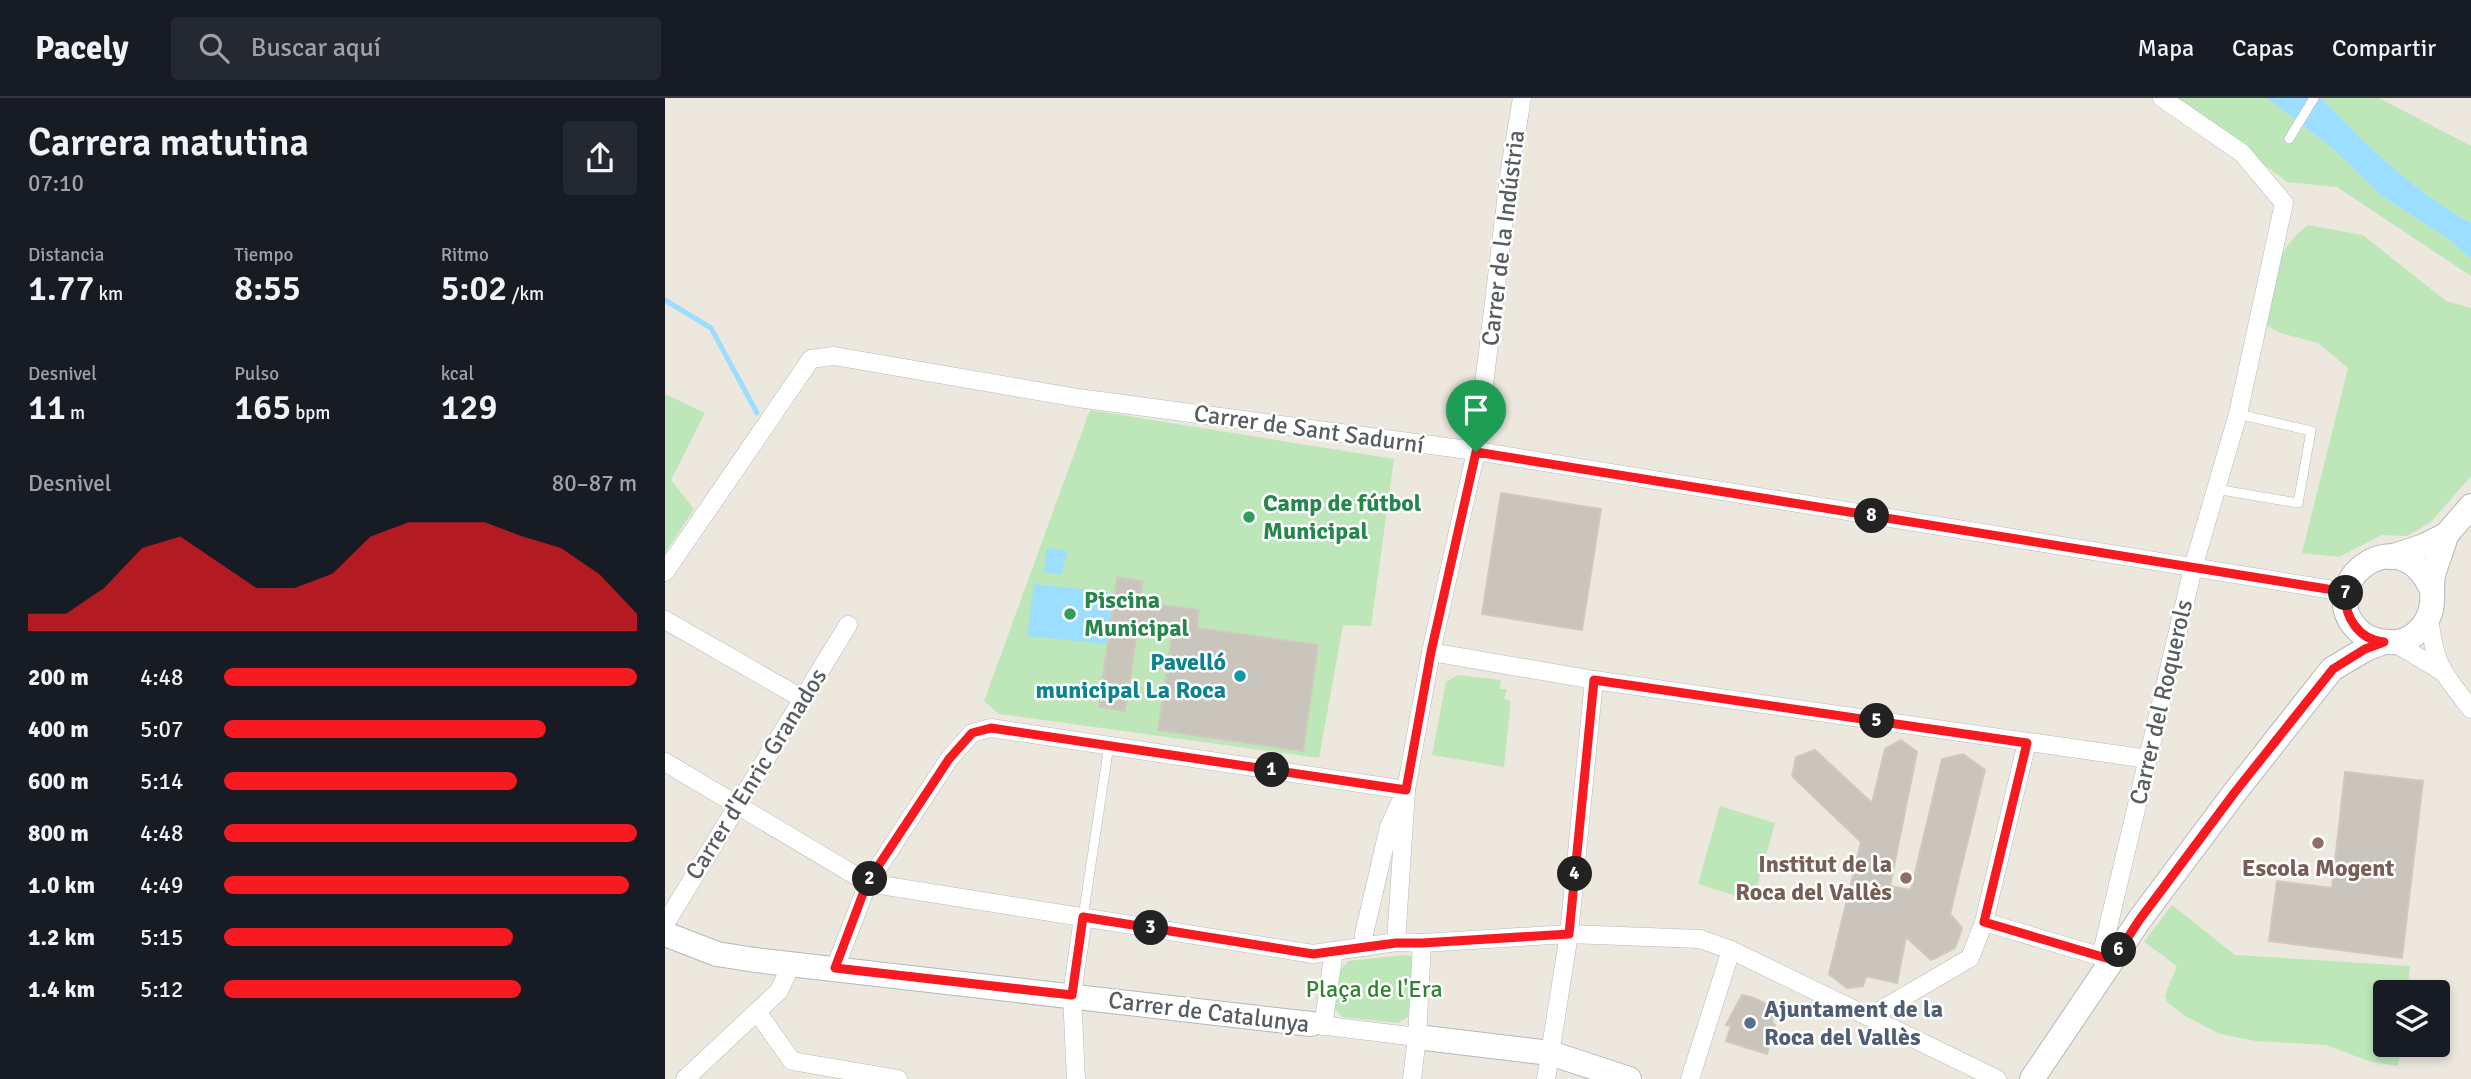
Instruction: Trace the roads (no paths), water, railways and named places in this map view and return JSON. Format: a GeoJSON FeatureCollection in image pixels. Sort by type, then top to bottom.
{"type":"FeatureCollection","features":[{"type":"Feature","properties":{"kind":"street","name":"Carrer de la Indústria"},"geometry":{"type":"LineString","coordinates":[[1396,943],[1406,790],[1431,652],[1476,452],[1510,169],[1522,98]]}},
{"type":"Feature","properties":{"kind":"street","name":"Carrer del Roquerols"},"geometry":{"type":"LineString","coordinates":[[2107,959],[2148,759],[2193,568],[2238,414],[2284,203],[2242,153],[2162,98]]}},
{"type":"Feature","properties":{"kind":"street","name":"Carrer de Sant Sadurní"},"geometry":{"type":"LineString","coordinates":[[665,572],[811,359],[834,356],[1078,398],[1476,452],[2193,568],[2348,604]]}},
{"type":"Feature","properties":{"kind":"street"},"geometry":{"type":"LineString","coordinates":[[2391,557],[2446,535],[2471,506]]}},
{"type":"Feature","properties":{"kind":"street"},"geometry":{"type":"LineString","coordinates":[[2333,669],[2365,649],[2413,636],[2422,628],[2429,616],[2431,588],[2446,535]]}},
{"type":"Feature","properties":{"kind":"street"},"geometry":{"type":"LineString","coordinates":[[2032,1079],[2107,959],[2333,669],[2342,644],[2352,576],[2359,568],[2379,557],[2391,557],[2416,566],[2424,574],[2431,588]]}},
{"type":"Feature","properties":{"kind":"street"},"geometry":{"type":"LineString","coordinates":[[2348,604],[2360,632],[2376,641],[2390,642],[2443,673]]}},
{"type":"Feature","properties":{"kind":"street"},"geometry":{"type":"LineString","coordinates":[[2429,616],[2433,649],[2443,673],[2471,709]]}},
{"type":"Feature","properties":{"kind":"street"},"geometry":{"type":"LineString","coordinates":[[665,620],[803,699]]}},
{"type":"Feature","properties":{"kind":"street","name":"Carrer d'Enric Granados"},"geometry":{"type":"LineString","coordinates":[[665,924],[848,625]]}},
{"type":"Feature","properties":{"kind":"street"},"geometry":{"type":"LineString","coordinates":[[1431,652],[1594,680],[2148,759]]}},
{"type":"Feature","properties":{"kind":"street"},"geometry":{"type":"LineString","coordinates":[[1546,1079],[1569,934],[1594,680]]}},
{"type":"Feature","properties":{"kind":"street"},"geometry":{"type":"LineString","coordinates":[[835,968],[867,883],[949,759],[972,733],[991,728],[1406,790]]}},
{"type":"Feature","properties":{"kind":"street"},"geometry":{"type":"LineString","coordinates":[[1868,1017],[1970,958],[1984,922],[2027,743]]}},
{"type":"Feature","properties":{"kind":"street"},"geometry":{"type":"LineString","coordinates":[[665,762],[867,883],[1313,954],[1396,943],[1569,934],[1700,939],[1731,950],[1997,1079]]}},
{"type":"Feature","properties":{"kind":"street","name":"Carrer de la Indústria"},"geometry":{"type":"LineString","coordinates":[[1364,947],[1364,934],[1389,827],[1406,790]]}},
{"type":"Feature","properties":{"kind":"street"},"geometry":{"type":"LineString","coordinates":[[1076,1079],[1072,995],[1083,917]]}},
{"type":"Feature","properties":{"kind":"street"},"geometry":{"type":"LineString","coordinates":[[1984,922],[2107,959]]}},
{"type":"Feature","properties":{"kind":"street","name":"Carrer de Catalunya"},"geometry":{"type":"LineString","coordinates":[[665,934],[717,954],[1550,1053],[1629,1079]]}},
{"type":"Feature","properties":{"kind":"street"},"geometry":{"type":"LineString","coordinates":[[1412,1079],[1422,943]]}},
{"type":"Feature","properties":{"kind":"street"},"geometry":{"type":"LineString","coordinates":[[1690,1079],[1731,950]]}},
{"type":"Feature","properties":{"kind":"street"},"geometry":{"type":"LineString","coordinates":[[1317,1025],[1335,951]]}},
{"type":"Feature","properties":{"kind":"street"},"geometry":{"type":"LineString","coordinates":[[685,1079],[779,990],[792,963]]}},
{"type":"Feature","properties":{"kind":"street"},"geometry":{"type":"LineString","coordinates":[[758,1012],[792,1061],[898,1079]]}},
{"type":"Feature","properties":{"kind":"lane"},"geometry":{"type":"LineString","coordinates":[[2289,139],[2314,98]]}},
{"type":"Feature","properties":{"kind":"lane"},"geometry":{"type":"LineString","coordinates":[[2215,489],[2298,503],[2311,431],[2238,414]]}},
{"type":"Feature","properties":{"kind":"lane"},"geometry":{"type":"LineString","coordinates":[[1083,917],[1109,745]]}},
{"type":"Feature","properties":{"kind":"water"},"geometry":{"type":"Polygon","coordinates":[[[2267,98],[2320,98],[2401,174],[2442,206],[2471,223],[2471,259],[2450,240],[2383,197],[2333,149],[2267,98]]]}},
{"type":"Feature","properties":{"kind":"water"},"geometry":{"type":"Polygon","coordinates":[[[1047,548],[1067,551],[1062,575],[1044,572],[1047,548]]]}},
{"type":"Feature","properties":{"kind":"water","name":"Piscina Municipal"},"geometry":{"type":"Polygon","coordinates":[[[1034,584],[1115,593],[1106,644],[1027,636],[1034,584]]]}},
{"type":"Feature","properties":{"kind":"waterway"},"geometry":{"type":"LineString","coordinates":[[665,300],[711,328],[757,413]]}},
{"type":"Feature","properties":{"kind":"place","name":"Camp de fútbol Municipal"},"geometry":{"type":"Point","coordinates":[1249,517]}},
{"type":"Feature","properties":{"kind":"place","name":"Piscina Municipal"},"geometry":{"type":"Point","coordinates":[1070,614]}},
{"type":"Feature","properties":{"kind":"place","name":"Pavelló municipal La Roca"},"geometry":{"type":"Point","coordinates":[1240,676]}},
{"type":"Feature","properties":{"kind":"place","name":"Escola Mogent"},"geometry":{"type":"Point","coordinates":[2318,843]}},
{"type":"Feature","properties":{"kind":"place","name":"Institut de la Roca del Vallès"},"geometry":{"type":"Point","coordinates":[1906,878]}},
{"type":"Feature","properties":{"kind":"place","name":"Ajuntament de la Roca del Vallès"},"geometry":{"type":"Point","coordinates":[1750,1023]}},
{"type":"Feature","properties":{"kind":"park label","name":"Plaça de l'Era"},"geometry":{"type":"Point","coordinates":[1374,989]}}]}
